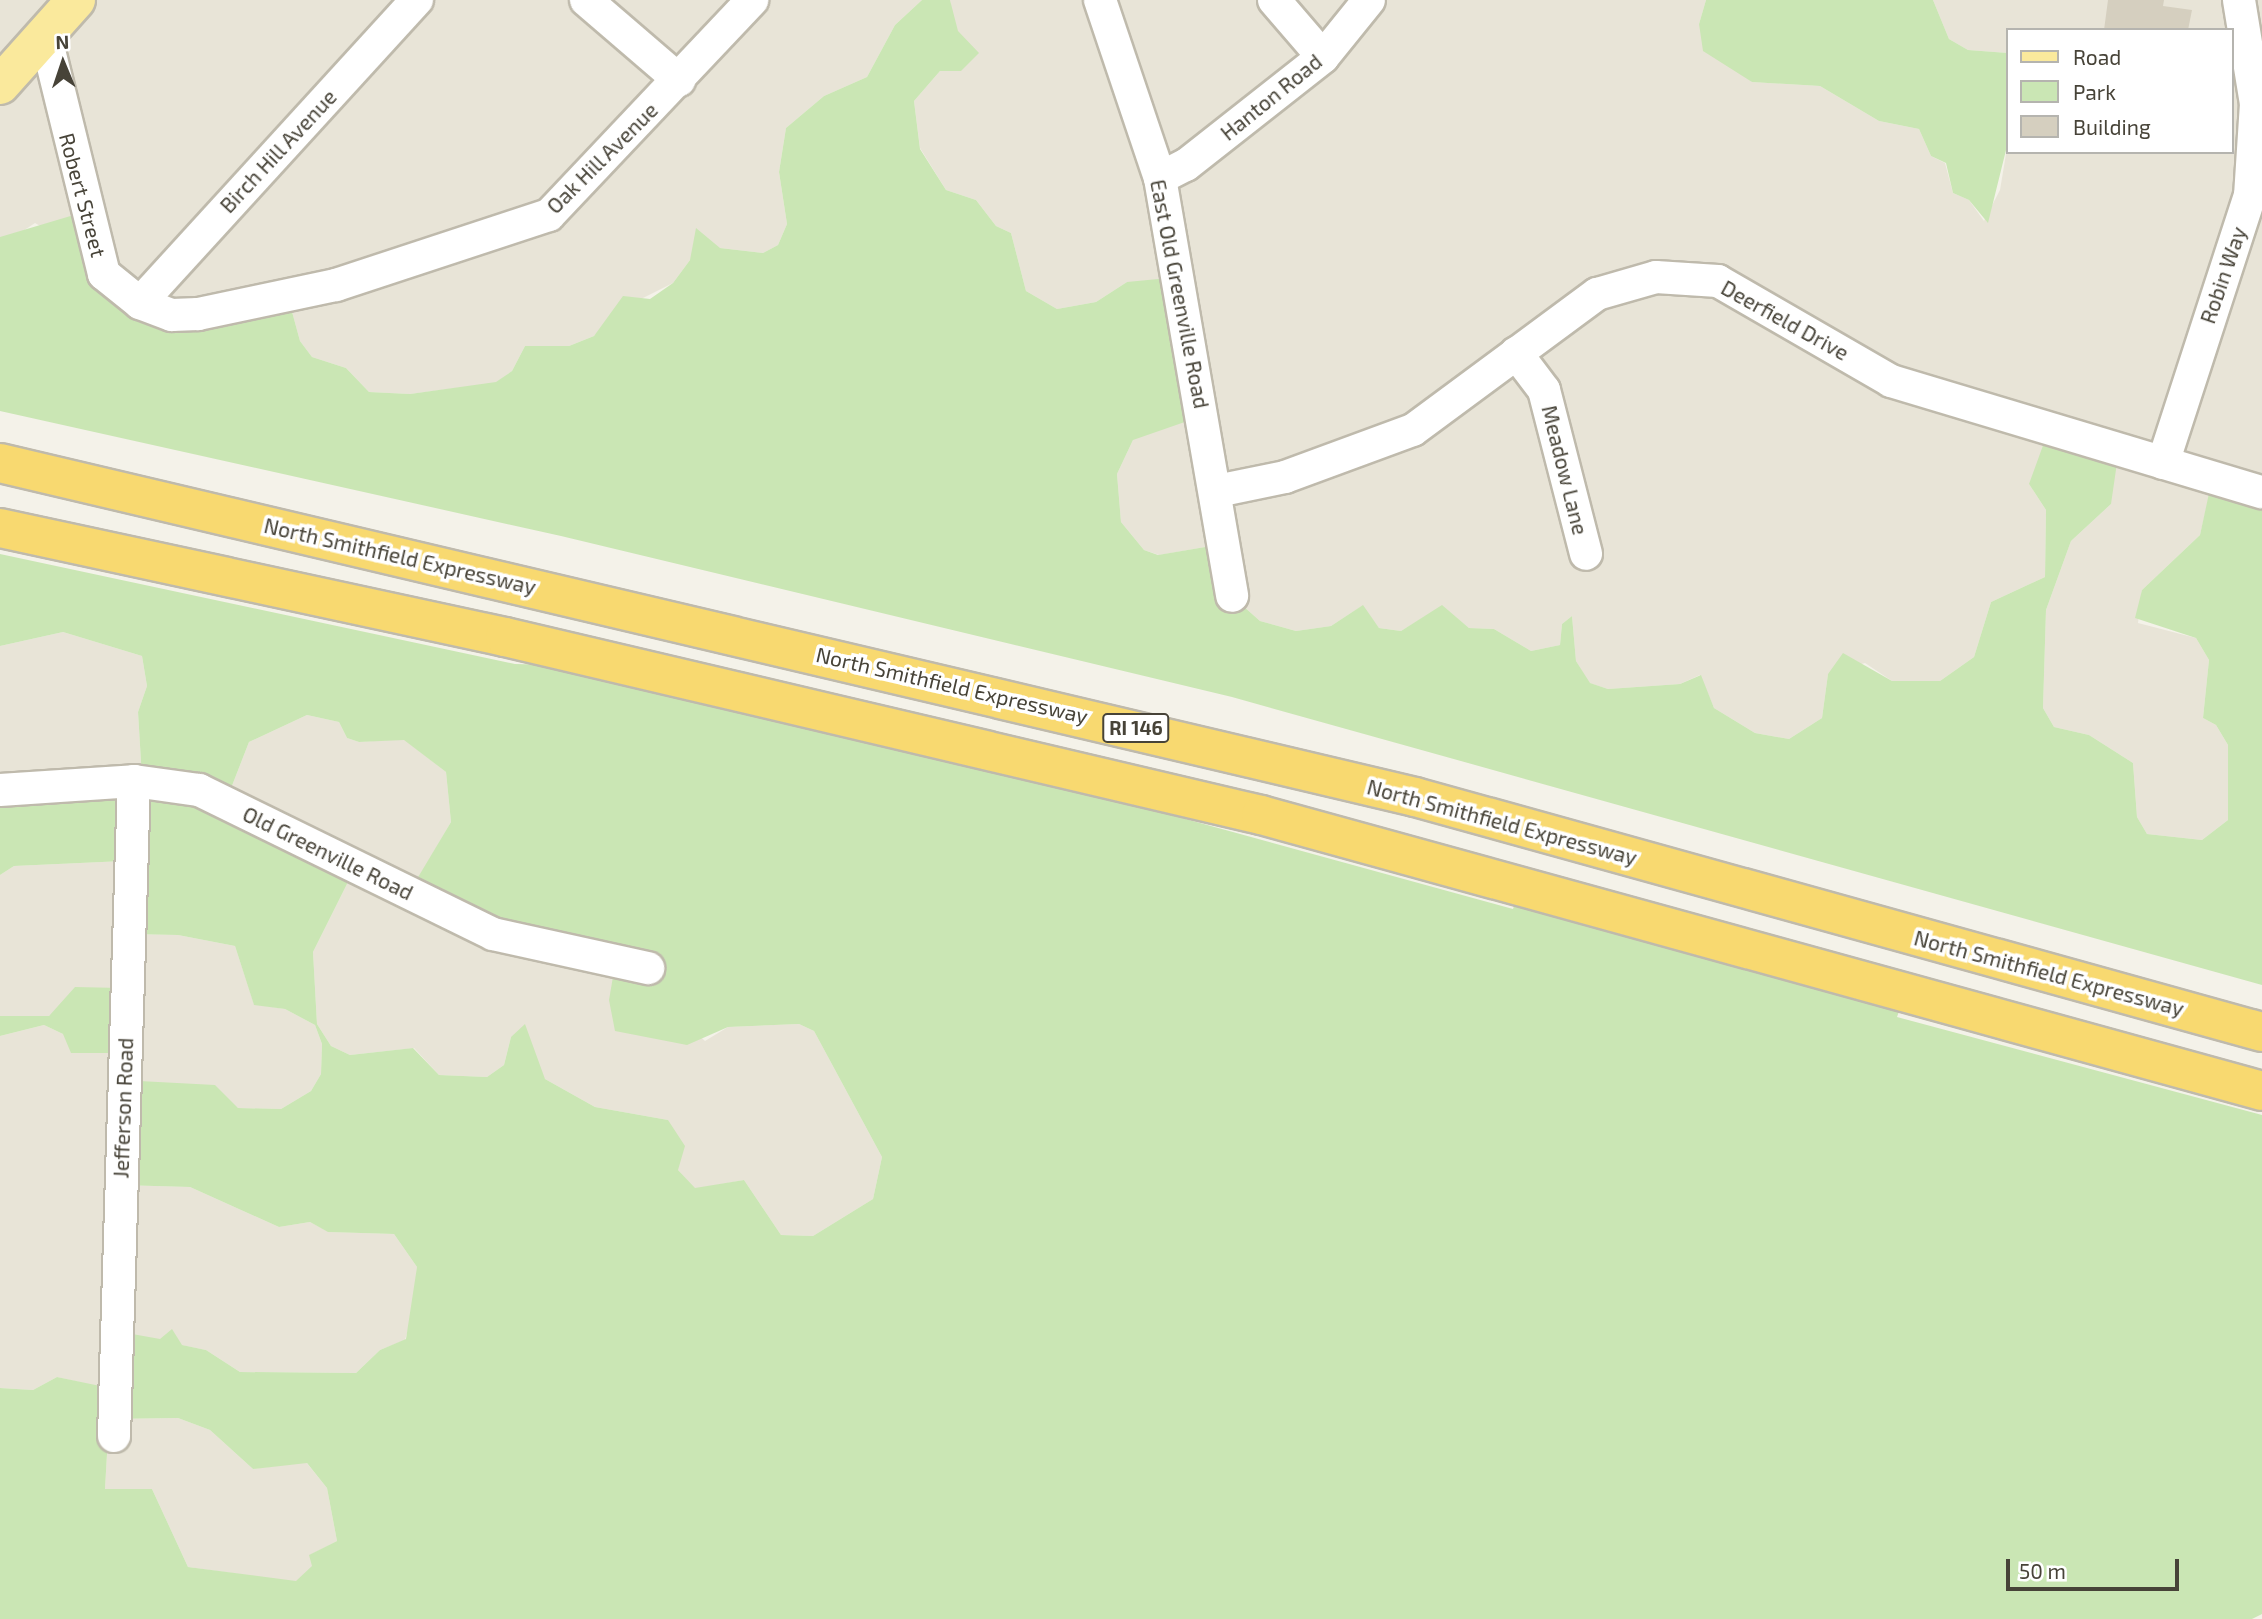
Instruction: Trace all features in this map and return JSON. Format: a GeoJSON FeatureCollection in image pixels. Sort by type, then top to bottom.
{"type":"FeatureCollection","features":[{"type":"Feature","properties":{"kind":"highway","name":"North Smithfield Expressway"},"geometry":{"type":"LineString","coordinates":[[0,463],[1415,797],[2262,1032]]}},
{"type":"Feature","properties":{"kind":"highway","name":"RI 146"},"geometry":{"type":"LineString","coordinates":[[0,528],[505,637],[1247,811],[2262,1091]]}},
{"type":"Feature","properties":{"kind":"main road"},"geometry":{"type":"LineString","coordinates":[[0,52],[49,0]]}},
{"type":"Feature","properties":{"kind":"main road"},"geometry":{"type":"LineString","coordinates":[[0,85],[46,38],[76,0]]}},
{"type":"Feature","properties":{"kind":"street","name":"Birch Hill Avenue"},"geometry":{"type":"LineString","coordinates":[[141,303],[417,0]]}},
{"type":"Feature","properties":{"kind":"street"},"geometry":{"type":"LineString","coordinates":[[586,0],[679,80]]}},
{"type":"Feature","properties":{"kind":"street","name":"Oak Hill Avenue"},"geometry":{"type":"LineString","coordinates":[[336,285],[549,215],[752,0]]}},
{"type":"Feature","properties":{"kind":"street","name":"East Old Greenville Road"},"geometry":{"type":"LineString","coordinates":[[1100,0],[1160,178],[1217,492],[1231,596]]}},
{"type":"Feature","properties":{"kind":"street"},"geometry":{"type":"LineString","coordinates":[[1273,0],[1323,57]]}},
{"type":"Feature","properties":{"kind":"street","name":"Hanton Road"},"geometry":{"type":"LineString","coordinates":[[1160,178],[1186,165],[1323,57],[1369,0]]}},
{"type":"Feature","properties":{"kind":"street","name":"Robin Way"},"geometry":{"type":"LineString","coordinates":[[2162,463],[2250,196],[2256,104],[2239,0]]}},
{"type":"Feature","properties":{"kind":"street","name":"Robert Street"},"geometry":{"type":"LineString","coordinates":[[46,38],[97,258],[111,284],[141,303],[172,315],[198,314],[336,285]]}},
{"type":"Feature","properties":{"kind":"street","name":"Deerfield Drive"},"geometry":{"type":"LineString","coordinates":[[1217,492],[1285,477],[1413,430],[1598,294],[1656,277],[1718,281],[1891,381],[2262,492]]}},
{"type":"Feature","properties":{"kind":"street","name":"Meadow Lane"},"geometry":{"type":"LineString","coordinates":[[1516,353],[1544,390],[1586,554]]}},
{"type":"Feature","properties":{"kind":"street","name":"Old Greenville Road"},"geometry":{"type":"LineString","coordinates":[[0,790],[134,781],[199,790],[493,934],[648,968]]}},
{"type":"Feature","properties":{"kind":"street","name":"Jefferson Road"},"geometry":{"type":"LineString","coordinates":[[114,1436],[134,781]]}},
{"type":"Feature","properties":{"kind":"shaded area"},"geometry":{"type":"Polygon","coordinates":[[[0,0],[922,0],[895,25],[867,77],[824,96],[786,128],[779,172],[787,224],[778,245],[763,253],[720,248],[690,260],[673,283],[617,311],[594,336],[569,346],[525,346],[512,371],[496,383],[410,394],[369,392],[346,368],[312,357],[300,341],[288,297],[188,312],[35,223],[11,239],[0,237],[0,0]]]}},
{"type":"Feature","properties":{"kind":"shaded area"},"geometry":{"type":"Polygon","coordinates":[[[950,0],[1706,0],[1699,24],[1752,82],[1820,86],[1879,121],[1919,129],[1931,156],[1945,163],[1953,193],[1969,200],[1984,221],[2000,190],[2007,148],[2007,154],[2234,154],[2234,28],[2007,28],[2007,53],[1968,50],[1949,39],[1933,0],[2262,0],[2262,495],[2212,484],[2200,535],[2142,590],[2138,623],[2196,638],[2209,660],[2203,718],[2216,725],[2228,745],[2228,820],[2202,840],[2147,834],[2137,817],[2133,763],[2089,735],[2054,727],[2043,708],[2046,610],[2071,541],[2111,504],[2029,484],[2046,510],[2045,577],[1991,602],[1974,657],[1940,681],[1892,681],[1865,663],[1828,674],[1822,718],[1789,739],[1755,733],[1714,708],[1700,675],[1680,684],[1608,689],[1589,683],[1576,661],[1572,616],[1562,624],[1560,645],[1531,651],[1494,629],[1469,628],[1442,606],[1401,631],[1379,628],[1362,606],[1331,626],[1296,631],[1260,621],[1234,598],[1223,544],[1159,555],[1144,550],[1121,522],[1117,474],[1133,440],[1127,282],[1096,302],[1057,309],[1026,291],[1011,233],[996,226],[976,200],[946,190],[920,148],[914,101],[940,71],[961,71],[950,0]]]}},
{"type":"Feature","properties":{"kind":"shaded area"},"geometry":{"type":"Polygon","coordinates":[[[63,632],[142,656],[147,686],[138,712],[142,778],[0,780],[0,646],[63,632]]]}},
{"type":"Feature","properties":{"kind":"shaded area"},"geometry":{"type":"Polygon","coordinates":[[[307,715],[339,722],[347,738],[359,742],[404,739],[446,772],[451,822],[412,889],[614,958],[705,1041],[728,1027],[799,1024],[814,1031],[882,1157],[873,1199],[813,1236],[781,1235],[744,1180],[695,1189],[678,1170],[668,1120],[595,1107],[545,1079],[511,1037],[504,1065],[487,1077],[439,1075],[414,1048],[350,1055],[331,1046],[317,1024],[313,952],[355,868],[228,796],[249,742],[307,715]]]}},
{"type":"Feature","properties":{"kind":"shaded area"},"geometry":{"type":"Polygon","coordinates":[[[124,861],[128,934],[178,935],[235,946],[254,1004],[285,1009],[315,1025],[322,1044],[321,1074],[311,1091],[281,1109],[238,1108],[223,1100],[120,1185],[190,1187],[279,1227],[310,1222],[329,1232],[394,1234],[417,1267],[416,1302],[405,1340],[380,1350],[356,1373],[240,1372],[206,1350],[111,1331],[105,1388],[57,1377],[33,1390],[0,1388],[0,1036],[44,1025],[63,1034],[69,1000],[49,1016],[0,1016],[0,875],[14,866],[124,861]]]}},
{"type":"Feature","properties":{"kind":"shaded area"},"geometry":{"type":"Polygon","coordinates":[[[178,1418],[210,1430],[253,1469],[306,1462],[327,1488],[337,1541],[310,1555],[313,1566],[296,1582],[188,1567],[152,1489],[105,1489],[109,1419],[178,1418]]]}},
{"type":"Feature","properties":{"kind":"green space"},"geometry":{"type":"Polygon","coordinates":[[[922,0],[950,0],[958,31],[979,53],[961,71],[940,71],[914,101],[920,149],[946,190],[976,200],[996,226],[1011,233],[1026,291],[1057,309],[1096,302],[1127,282],[1179,277],[1202,416],[1133,440],[1117,474],[1121,522],[1144,550],[1158,555],[1223,544],[1234,598],[1260,621],[1296,631],[1331,626],[1363,605],[1379,628],[1401,631],[1442,605],[1469,628],[1494,629],[1531,651],[1560,645],[1562,624],[1572,616],[1576,661],[1590,683],[1608,689],[1680,684],[1701,675],[1714,708],[1755,733],[1789,739],[1822,718],[1828,674],[1843,653],[1892,681],[1940,681],[1974,657],[1991,602],[2045,577],[2046,510],[2029,484],[2049,429],[2119,449],[2111,504],[2071,541],[2046,610],[2043,708],[2054,727],[2089,735],[2133,763],[2137,817],[2147,834],[2202,840],[2228,820],[2228,745],[2216,725],[2203,718],[2209,660],[2196,638],[2135,618],[2142,590],[2200,535],[2211,484],[2262,495],[2262,985],[1232,697],[561,536],[0,411],[0,237],[84,212],[98,254],[159,308],[288,297],[300,341],[312,357],[346,368],[369,392],[410,394],[496,382],[512,371],[525,346],[569,346],[594,336],[623,296],[650,299],[673,283],[690,260],[696,228],[720,248],[763,253],[778,245],[787,224],[779,172],[786,128],[824,96],[867,77],[895,25],[922,0]]]}},
{"type":"Feature","properties":{"kind":"green space"},"geometry":{"type":"Polygon","coordinates":[[[1706,0],[1933,0],[1949,39],[1968,50],[2007,53],[2007,146],[1988,223],[1969,200],[1953,193],[1946,163],[1931,156],[1919,129],[1879,121],[1820,86],[1752,82],[1703,51],[1699,24],[1706,0]]]}},
{"type":"Feature","properties":{"kind":"green space"},"geometry":{"type":"Polygon","coordinates":[[[0,554],[515,664],[553,665],[1109,798],[1513,909],[1518,894],[1902,1003],[1897,1017],[2262,1115],[2262,1614],[2252,1619],[0,1619],[0,1388],[33,1390],[57,1377],[105,1387],[110,1330],[160,1339],[172,1329],[182,1345],[206,1350],[240,1372],[356,1373],[380,1350],[406,1339],[417,1267],[394,1234],[328,1232],[310,1222],[279,1227],[190,1187],[119,1185],[120,1080],[215,1085],[238,1108],[281,1109],[311,1091],[321,1074],[322,1044],[315,1025],[285,1009],[254,1005],[235,946],[178,935],[127,934],[124,861],[14,866],[0,875],[0,780],[142,778],[138,712],[147,686],[142,656],[63,632],[0,646],[0,554]],[[307,715],[249,742],[228,796],[355,868],[313,952],[317,1024],[331,1046],[350,1055],[413,1048],[439,1075],[487,1077],[504,1065],[511,1037],[525,1024],[545,1079],[595,1107],[668,1120],[685,1146],[678,1170],[695,1188],[744,1180],[781,1235],[813,1236],[873,1199],[882,1157],[814,1031],[799,1024],[728,1027],[687,1045],[615,1031],[609,1000],[615,965],[411,889],[451,822],[446,772],[404,740],[359,742],[347,738],[339,722],[307,715]],[[178,1418],[109,1419],[105,1489],[152,1489],[188,1567],[296,1581],[312,1566],[309,1555],[337,1541],[327,1488],[307,1463],[253,1469],[210,1430],[178,1418]]]}},
{"type":"Feature","properties":{"kind":"green space"},"geometry":{"type":"Polygon","coordinates":[[[75,987],[121,988],[115,1053],[71,1053],[63,1034],[44,1025],[0,1036],[0,1016],[49,1016],[75,987]]]}},
{"type":"Feature","properties":{"kind":"building"},"geometry":{"type":"Polygon","coordinates":[[[2108,0],[2164,0],[2163,6],[2192,10],[2188,28],[2104,28],[2108,0]]]}}]}
